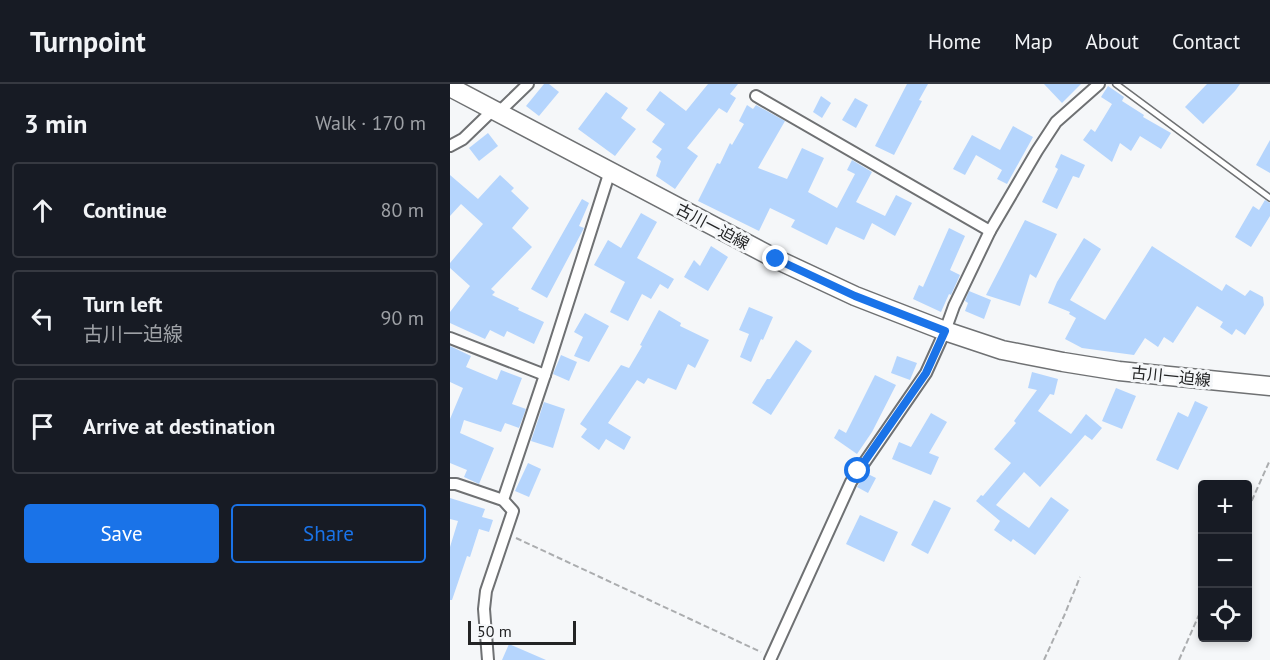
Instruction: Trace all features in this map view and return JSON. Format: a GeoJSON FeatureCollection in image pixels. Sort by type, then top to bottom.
{"type":"FeatureCollection","features":[{"type":"Feature","properties":{"kind":"main road","name":"古川一迫線"},"geometry":{"type":"LineString","coordinates":[[450,87],[776,259],[855,296],[945,331],[1002,350],[1063,362],[1119,371],[1270,386]]}},
{"type":"Feature","properties":{"kind":"street"},"geometry":{"type":"LineString","coordinates":[[450,146],[463,139],[528,84]]}},
{"type":"Feature","properties":{"kind":"street"},"geometry":{"type":"LineString","coordinates":[[770,658],[851,482],[926,373],[954,306],[990,231],[1056,122],[1099,84]]}},
{"type":"Feature","properties":{"kind":"street"},"geometry":{"type":"LineString","coordinates":[[756,96],[990,231]]}},
{"type":"Feature","properties":{"kind":"street"},"geometry":{"type":"LineString","coordinates":[[503,500],[610,171]]}},
{"type":"Feature","properties":{"kind":"street"},"geometry":{"type":"LineString","coordinates":[[450,338],[545,375]]}},
{"type":"Feature","properties":{"kind":"street"},"geometry":{"type":"LineString","coordinates":[[450,484],[503,500],[513,511],[486,591],[484,609],[488,660]]}},
{"type":"Feature","properties":{"kind":"lane"},"geometry":{"type":"LineString","coordinates":[[1116,84],[1270,198]]}},
{"type":"Feature","properties":{"kind":"path"},"geometry":{"type":"LineString","coordinates":[[1252,500],[1270,460]]}},
{"type":"Feature","properties":{"kind":"path"},"geometry":{"type":"LineString","coordinates":[[505,533],[770,658]]}},
{"type":"Feature","properties":{"kind":"path"},"geometry":{"type":"LineString","coordinates":[[1044,660],[1080,577]]}},
{"type":"Feature","properties":{"kind":"path"},"geometry":{"type":"LineString","coordinates":[[1179,660],[1198,619]]}},
{"type":"Feature","properties":{"kind":"building"},"geometry":{"type":"Polygon","coordinates":[[[544,84],[549,84],[559,92],[539,116],[526,106],[544,84]]]}},
{"type":"Feature","properties":{"kind":"building"},"geometry":{"type":"Polygon","coordinates":[[[708,84],[738,84],[730,94],[736,98],[727,113],[719,108],[687,148],[698,156],[675,189],[656,176],[661,161],[656,157],[662,149],[652,142],[665,124],[646,110],[660,91],[686,111],[708,84]]]}},
{"type":"Feature","properties":{"kind":"building"},"geometry":{"type":"Polygon","coordinates":[[[907,84],[928,84],[919,100],[922,101],[894,155],[875,146],[907,84]]]}},
{"type":"Feature","properties":{"kind":"building"},"geometry":{"type":"Polygon","coordinates":[[[1044,84],[1081,84],[1062,103],[1044,84]]]}},
{"type":"Feature","properties":{"kind":"building"},"geometry":{"type":"Polygon","coordinates":[[[1207,84],[1240,84],[1203,124],[1185,107],[1207,84]]]}},
{"type":"Feature","properties":{"kind":"building"},"geometry":{"type":"Polygon","coordinates":[[[1108,86],[1124,97],[1122,101],[1144,115],[1143,117],[1171,133],[1161,149],[1140,136],[1131,151],[1120,143],[1112,162],[1083,140],[1091,129],[1095,132],[1112,104],[1101,97],[1108,86]]]}},
{"type":"Feature","properties":{"kind":"building"},"geometry":{"type":"Polygon","coordinates":[[[606,92],[628,108],[621,118],[636,129],[615,156],[578,129],[606,92]]]}},
{"type":"Feature","properties":{"kind":"building"},"geometry":{"type":"Polygon","coordinates":[[[821,96],[831,103],[822,118],[813,112],[821,96]]]}},
{"type":"Feature","properties":{"kind":"building"},"geometry":{"type":"Polygon","coordinates":[[[855,98],[868,105],[856,128],[842,120],[855,98]]]}},
{"type":"Feature","properties":{"kind":"building"},"geometry":{"type":"Polygon","coordinates":[[[747,105],[753,109],[756,105],[785,121],[758,168],[787,179],[802,148],[824,158],[808,192],[837,208],[855,174],[847,170],[852,160],[872,172],[856,202],[885,216],[896,195],[912,203],[895,236],[872,223],[864,240],[836,227],[827,245],[791,227],[795,220],[770,208],[759,231],[698,201],[717,163],[720,164],[730,143],[732,145],[744,124],[739,121],[747,105]]]}},
{"type":"Feature","properties":{"kind":"building"},"geometry":{"type":"Polygon","coordinates":[[[1013,126],[1033,137],[1007,184],[997,179],[1002,170],[976,155],[965,175],[953,169],[972,135],[1000,150],[1013,126]]]}},
{"type":"Feature","properties":{"kind":"building"},"geometry":{"type":"Polygon","coordinates":[[[488,133],[498,146],[479,161],[469,148],[488,133]]]}},
{"type":"Feature","properties":{"kind":"building"},"geometry":{"type":"Polygon","coordinates":[[[1270,140],[1270,173],[1256,165],[1270,140]]]}},
{"type":"Feature","properties":{"kind":"building"},"geometry":{"type":"Polygon","coordinates":[[[1061,154],[1085,165],[1079,178],[1073,176],[1057,209],[1042,202],[1058,169],[1055,167],[1061,154]]]}},
{"type":"Feature","properties":{"kind":"building"},"geometry":{"type":"Polygon","coordinates":[[[450,175],[478,199],[500,175],[514,188],[511,191],[529,208],[512,228],[532,247],[491,289],[495,292],[492,295],[544,322],[534,344],[507,331],[504,337],[490,330],[485,339],[450,323],[450,312],[470,286],[450,268],[450,263],[483,224],[461,204],[450,216],[450,175]]]}},
{"type":"Feature","properties":{"kind":"building"},"geometry":{"type":"Polygon","coordinates":[[[582,199],[589,203],[579,226],[584,228],[547,298],[531,289],[582,199]]]}},
{"type":"Feature","properties":{"kind":"building"},"geometry":{"type":"Polygon","coordinates":[[[1265,200],[1270,203],[1270,216],[1251,247],[1235,237],[1253,206],[1259,210],[1265,200]]]}},
{"type":"Feature","properties":{"kind":"building"},"geometry":{"type":"Polygon","coordinates":[[[641,213],[657,222],[637,258],[674,279],[668,289],[660,284],[651,299],[642,294],[628,321],[610,312],[625,282],[594,265],[608,240],[621,248],[641,213]]]}},
{"type":"Feature","properties":{"kind":"building"},"geometry":{"type":"Polygon","coordinates":[[[1025,220],[1057,234],[1036,278],[1030,274],[1020,306],[986,295],[1025,220]]]}},
{"type":"Feature","properties":{"kind":"building"},"geometry":{"type":"Polygon","coordinates":[[[949,228],[965,236],[950,270],[960,275],[941,312],[913,299],[919,285],[923,287],[949,228]]]}},
{"type":"Feature","properties":{"kind":"building"},"geometry":{"type":"Polygon","coordinates":[[[1084,238],[1101,249],[1070,300],[1105,320],[1152,246],[1222,291],[1226,284],[1245,296],[1250,290],[1263,297],[1264,305],[1245,335],[1236,329],[1232,335],[1220,327],[1223,322],[1197,306],[1173,343],[1164,337],[1158,347],[1145,338],[1134,355],[1082,348],[1065,339],[1076,318],[1069,314],[1070,312],[1048,303],[1057,282],[1084,238]]]}},
{"type":"Feature","properties":{"kind":"building"},"geometry":{"type":"Polygon","coordinates":[[[711,246],[728,257],[708,291],[684,277],[694,260],[700,266],[711,246]]]}},
{"type":"Feature","properties":{"kind":"building"},"geometry":{"type":"Polygon","coordinates":[[[969,291],[991,300],[984,319],[965,311],[968,303],[965,301],[969,291]]]}},
{"type":"Feature","properties":{"kind":"building"},"geometry":{"type":"Polygon","coordinates":[[[749,307],[773,317],[751,362],[740,357],[749,334],[739,330],[749,307]]]}},
{"type":"Feature","properties":{"kind":"building"},"geometry":{"type":"Polygon","coordinates":[[[659,310],[681,323],[680,326],[709,340],[695,368],[688,364],[676,390],[648,378],[644,384],[637,380],[608,423],[631,437],[624,450],[606,439],[599,450],[581,437],[587,429],[580,424],[621,365],[629,368],[659,310]]]}},
{"type":"Feature","properties":{"kind":"building"},"geometry":{"type":"Polygon","coordinates":[[[585,313],[609,326],[589,362],[574,356],[583,337],[574,332],[585,313]]]}},
{"type":"Feature","properties":{"kind":"building"},"geometry":{"type":"Polygon","coordinates":[[[796,340],[812,351],[771,415],[752,403],[796,340]]]}},
{"type":"Feature","properties":{"kind":"building"},"geometry":{"type":"Polygon","coordinates":[[[450,346],[471,356],[466,367],[497,380],[501,370],[522,378],[512,404],[526,409],[519,428],[505,423],[501,432],[464,420],[460,433],[494,448],[479,484],[464,477],[467,470],[450,463],[450,419],[463,388],[450,382],[450,346]]]}},
{"type":"Feature","properties":{"kind":"building"},"geometry":{"type":"Polygon","coordinates":[[[561,355],[577,362],[569,381],[553,374],[561,355]]]}},
{"type":"Feature","properties":{"kind":"building"},"geometry":{"type":"Polygon","coordinates":[[[897,356],[917,363],[910,380],[891,373],[897,356]]]}},
{"type":"Feature","properties":{"kind":"building"},"geometry":{"type":"Polygon","coordinates":[[[1032,372],[1058,379],[1054,395],[1050,394],[1038,411],[1071,434],[1086,414],[1102,428],[1092,440],[1085,435],[1040,487],[1024,472],[996,505],[1029,528],[1051,497],[1069,510],[1035,555],[1013,539],[1011,542],[994,530],[1000,521],[976,501],[1011,463],[994,449],[1016,423],[1014,421],[1037,390],[1028,388],[1032,372]]]}},
{"type":"Feature","properties":{"kind":"building"},"geometry":{"type":"Polygon","coordinates":[[[875,375],[896,385],[872,432],[857,454],[834,438],[839,429],[846,433],[875,375]]]}},
{"type":"Feature","properties":{"kind":"building"},"geometry":{"type":"Polygon","coordinates":[[[1116,388],[1136,396],[1122,429],[1102,421],[1116,388]]]}},
{"type":"Feature","properties":{"kind":"building"},"geometry":{"type":"Polygon","coordinates":[[[1195,401],[1208,407],[1178,470],[1156,460],[1178,412],[1188,417],[1195,401]]]}},
{"type":"Feature","properties":{"kind":"building"},"geometry":{"type":"Polygon","coordinates":[[[544,402],[565,409],[553,448],[531,441],[544,402]]]}},
{"type":"Feature","properties":{"kind":"building"},"geometry":{"type":"Polygon","coordinates":[[[931,413],[947,422],[929,453],[939,457],[931,475],[892,459],[899,442],[911,447],[931,413]]]}},
{"type":"Feature","properties":{"kind":"building"},"geometry":{"type":"Polygon","coordinates":[[[528,463],[541,469],[529,497],[515,491],[528,463]]]}},
{"type":"Feature","properties":{"kind":"building"},"geometry":{"type":"Polygon","coordinates":[[[866,473],[876,478],[868,493],[857,487],[866,473]]]}},
{"type":"Feature","properties":{"kind":"building"},"geometry":{"type":"Polygon","coordinates":[[[450,498],[485,509],[482,517],[493,520],[489,532],[479,529],[452,600],[450,600],[450,547],[458,521],[450,519],[450,498]]]}},
{"type":"Feature","properties":{"kind":"building"},"geometry":{"type":"Polygon","coordinates":[[[934,500],[951,508],[928,554],[911,545],[934,500]]]}},
{"type":"Feature","properties":{"kind":"building"},"geometry":{"type":"Polygon","coordinates":[[[860,515],[898,532],[884,562],[846,544],[860,515]]]}},
{"type":"Feature","properties":{"kind":"building"},"geometry":{"type":"Polygon","coordinates":[[[509,644],[546,660],[502,660],[509,644]]]}},
{"type":"Feature","properties":{"kind":"route"},"geometry":{"type":"LineString","coordinates":[[776,259],[855,296],[945,331],[926,373],[858,471]]}}]}
